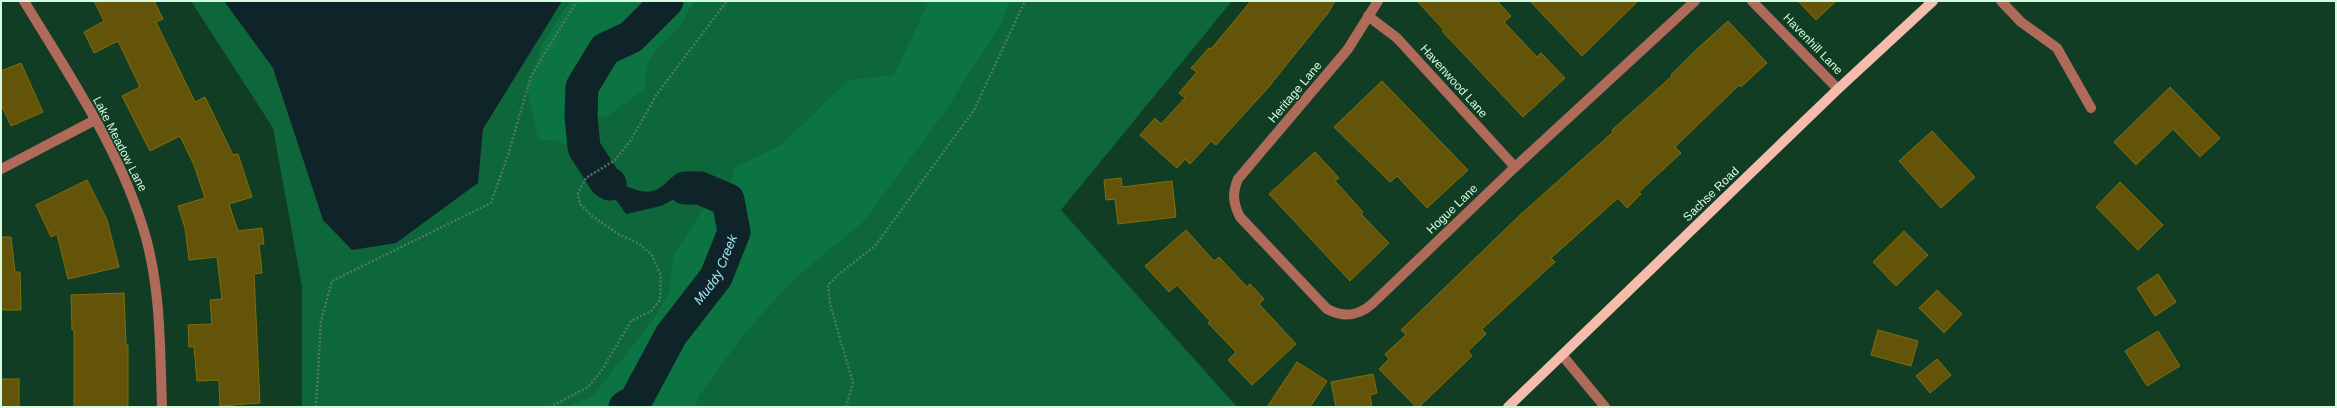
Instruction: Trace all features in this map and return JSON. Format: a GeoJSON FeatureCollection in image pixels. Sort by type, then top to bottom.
{"type":"FeatureCollection","features":[{"type":"Feature","properties":{"kind":"main road","name":"Sachse Road"},"geometry":{"type":"LineString","coordinates":[[1508,407],[1838,89],[1932,1]]}},
{"type":"Feature","properties":{"kind":"street","name":"Lake Meadow Lane"},"geometry":{"type":"LineString","coordinates":[[24,1],[96,120],[121,170],[136,206],[146,239],[154,278],[158,317],[162,407]]}},
{"type":"Feature","properties":{"kind":"street","name":"Heritage Lane"},"geometry":{"type":"LineString","coordinates":[[1233,198],[1238,179],[1348,49],[1378,1]]}},
{"type":"Feature","properties":{"kind":"street","name":"Hogue Lane"},"geometry":{"type":"LineString","coordinates":[[1233,198],[1240,217],[1327,309],[1346,315],[1356,314],[1372,304],[1515,167],[1696,1]]}},
{"type":"Feature","properties":{"kind":"street","name":"Havenhill Lane"},"geometry":{"type":"LineString","coordinates":[[1752,1],[1838,89]]}},
{"type":"Feature","properties":{"kind":"street"},"geometry":{"type":"LineString","coordinates":[[2001,1],[2021,22],[2057,48],[2091,108]]}},
{"type":"Feature","properties":{"kind":"street","name":"Havenwood Lane"},"geometry":{"type":"LineString","coordinates":[[1368,16],[1397,38],[1515,167]]}},
{"type":"Feature","properties":{"kind":"street"},"geometry":{"type":"LineString","coordinates":[[1,169],[96,120]]}},
{"type":"Feature","properties":{"kind":"street"},"geometry":{"type":"LineString","coordinates":[[1562,355],[1605,407]]}},
{"type":"Feature","properties":{"kind":"path"},"geometry":{"type":"LineString","coordinates":[[316,407],[321,322],[332,281],[491,203],[508,155],[530,76],[577,1]]}},
{"type":"Feature","properties":{"kind":"path"},"geometry":{"type":"LineString","coordinates":[[550,407],[588,387],[602,370],[631,321],[652,311],[660,300],[661,276],[652,255],[638,243],[620,235],[592,216],[580,204],[578,193],[586,178],[615,160],[631,140],[657,94],[727,1]]}},
{"type":"Feature","properties":{"kind":"path"},"geometry":{"type":"LineString","coordinates":[[846,407],[853,383],[830,304],[828,285],[839,274],[875,246],[974,110],[1025,1]]}},
{"type":"Feature","properties":{"kind":"green space"},"geometry":{"type":"Polygon","coordinates":[[[191,1],[1232,1],[1061,210],[1237,407],[302,407],[302,287],[273,128],[191,1]]]}},
{"type":"Feature","properties":{"kind":"green space"},"geometry":{"type":"Polygon","coordinates":[[[570,1],[694,1],[680,26],[658,47],[648,62],[644,90],[607,116],[594,120],[580,151],[558,141],[538,139],[527,88],[543,43],[570,1]]]}},
{"type":"Feature","properties":{"kind":"green space"},"geometry":{"type":"Polygon","coordinates":[[[929,1],[1010,1],[1002,22],[944,113],[863,222],[792,281],[744,334],[698,397],[695,407],[566,407],[593,396],[655,317],[670,290],[673,255],[706,205],[717,209],[728,200],[734,168],[781,145],[849,80],[894,75],[929,1]]]}},
{"type":"Feature","properties":{"kind":"water"},"geometry":{"type":"Polygon","coordinates":[[[224,1],[562,1],[483,129],[478,183],[396,243],[352,250],[323,220],[273,68],[224,1]]]}},
{"type":"Feature","properties":{"kind":"water"},"geometry":{"type":"Polygon","coordinates":[[[590,138],[595,156],[604,170],[625,186],[640,191],[649,192],[658,189],[672,177],[705,178],[730,188],[728,200],[717,209],[680,196],[661,206],[626,214],[617,201],[597,186],[580,155],[590,138]]]}},
{"type":"Feature","properties":{"kind":"building"},"geometry":{"type":"Polygon","coordinates":[[[94,1],[154,1],[163,19],[156,22],[195,102],[205,97],[233,155],[238,154],[252,197],[229,204],[238,231],[262,228],[264,244],[259,244],[262,273],[254,274],[260,403],[220,406],[219,380],[197,381],[194,347],[189,347],[188,325],[212,324],[210,300],[222,299],[217,257],[189,260],[185,228],[178,206],[205,198],[194,165],[180,136],[150,151],[122,96],[140,87],[118,41],[94,53],[84,32],[104,21],[94,1]]]}},
{"type":"Feature","properties":{"kind":"building"},"geometry":{"type":"Polygon","coordinates":[[[1251,1],[1335,1],[1328,13],[1267,89],[1216,145],[1211,141],[1190,164],[1185,159],[1177,168],[1140,135],[1155,118],[1161,124],[1185,98],[1179,93],[1197,72],[1191,68],[1209,48],[1211,49],[1251,1]]]}},
{"type":"Feature","properties":{"kind":"building"},"geometry":{"type":"Polygon","coordinates":[[[1417,1],[1497,1],[1511,16],[1504,22],[1537,57],[1541,53],[1565,78],[1523,117],[1442,31],[1444,30],[1417,1]]]}},
{"type":"Feature","properties":{"kind":"building"},"geometry":{"type":"Polygon","coordinates":[[[1530,1],[1638,1],[1582,56],[1530,1]]]}},
{"type":"Feature","properties":{"kind":"building"},"geometry":{"type":"Polygon","coordinates":[[[1798,1],[1836,1],[1816,20],[1798,1]]]}},
{"type":"Feature","properties":{"kind":"building"},"geometry":{"type":"Polygon","coordinates":[[[1728,21],[1767,63],[1741,87],[1739,85],[1675,147],[1681,153],[1639,192],[1641,194],[1627,208],[1618,198],[1551,258],[1555,262],[1482,329],[1486,334],[1468,351],[1472,356],[1419,407],[1416,407],[1379,369],[1389,359],[1385,354],[1406,335],[1401,330],[1520,215],[1613,132],[1612,130],[1672,76],[1671,75],[1696,50],[1728,21]]]}},
{"type":"Feature","properties":{"kind":"building"},"geometry":{"type":"Polygon","coordinates":[[[21,63],[43,112],[11,126],[1,104],[1,71],[21,63]]]}},
{"type":"Feature","properties":{"kind":"building"},"geometry":{"type":"Polygon","coordinates":[[[1382,81],[1468,170],[1427,208],[1397,176],[1390,182],[1334,127],[1382,81]]]}},
{"type":"Feature","properties":{"kind":"building"},"geometry":{"type":"Polygon","coordinates":[[[2170,87],[2220,138],[2200,157],[2173,129],[2136,165],[2114,142],[2170,87]]]}},
{"type":"Feature","properties":{"kind":"building"},"geometry":{"type":"Polygon","coordinates":[[[1932,131],[1975,177],[1941,208],[1899,161],[1932,131]]]}},
{"type":"Feature","properties":{"kind":"building"},"geometry":{"type":"Polygon","coordinates":[[[1315,152],[1339,178],[1335,181],[1363,212],[1361,214],[1389,243],[1350,281],[1269,194],[1315,152]]]}},
{"type":"Feature","properties":{"kind":"building"},"geometry":{"type":"Polygon","coordinates":[[[1121,178],[1122,187],[1172,181],[1176,217],[1118,224],[1115,199],[1106,200],[1104,180],[1121,178]]]}},
{"type":"Feature","properties":{"kind":"building"},"geometry":{"type":"Polygon","coordinates":[[[87,180],[107,220],[119,267],[68,279],[57,234],[51,237],[36,205],[87,180]]]}},
{"type":"Feature","properties":{"kind":"building"},"geometry":{"type":"Polygon","coordinates":[[[2120,182],[2163,225],[2138,250],[2096,207],[2120,182]]]}},
{"type":"Feature","properties":{"kind":"building"},"geometry":{"type":"Polygon","coordinates":[[[1186,230],[1214,261],[1219,257],[1247,287],[1250,284],[1264,299],[1259,304],[1296,344],[1252,385],[1228,360],[1236,352],[1208,323],[1210,321],[1177,285],[1169,292],[1145,266],[1186,230]]]}},
{"type":"Feature","properties":{"kind":"building"},"geometry":{"type":"Polygon","coordinates":[[[1904,231],[1928,255],[1896,286],[1873,262],[1904,231]]]}},
{"type":"Feature","properties":{"kind":"building"},"geometry":{"type":"Polygon","coordinates":[[[1,237],[11,237],[15,272],[20,272],[21,310],[1,310],[1,237]]]}},
{"type":"Feature","properties":{"kind":"building"},"geometry":{"type":"Polygon","coordinates":[[[2158,274],[2176,302],[2155,316],[2137,288],[2158,274]]]}},
{"type":"Feature","properties":{"kind":"building"},"geometry":{"type":"Polygon","coordinates":[[[1937,290],[1962,314],[1944,333],[1919,308],[1937,290]]]}},
{"type":"Feature","properties":{"kind":"building"},"geometry":{"type":"Polygon","coordinates":[[[124,293],[126,345],[128,345],[128,407],[74,407],[74,330],[72,330],[71,295],[124,293]]]}},
{"type":"Feature","properties":{"kind":"building"},"geometry":{"type":"Polygon","coordinates":[[[1878,330],[1918,341],[1911,366],[1871,355],[1878,330]]]}},
{"type":"Feature","properties":{"kind":"building"},"geometry":{"type":"Polygon","coordinates":[[[2158,331],[2180,366],[2147,386],[2125,351],[2158,331]]]}},
{"type":"Feature","properties":{"kind":"building"},"geometry":{"type":"Polygon","coordinates":[[[1937,359],[1951,375],[1930,393],[1916,376],[1937,359]]]}},
{"type":"Feature","properties":{"kind":"building"},"geometry":{"type":"Polygon","coordinates":[[[1297,362],[1327,381],[1310,407],[1267,407],[1297,362]]]}},
{"type":"Feature","properties":{"kind":"building"},"geometry":{"type":"Polygon","coordinates":[[[1373,374],[1377,393],[1370,395],[1372,407],[1336,407],[1331,382],[1373,374]]]}},
{"type":"Feature","properties":{"kind":"building"},"geometry":{"type":"Polygon","coordinates":[[[1,379],[19,379],[19,407],[1,407],[1,379]]]}},
{"type":"Feature","properties":{"kind":"waterway","name":"Muddy Creek"},"geometry":{"type":"LineString","coordinates":[[610,184],[605,181],[584,148],[581,116],[582,87],[605,49],[631,37],[667,1]]}},
{"type":"Feature","properties":{"kind":"waterway","name":"Muddy Creek"},"geometry":{"type":"LineString","coordinates":[[625,407],[635,402],[671,335],[716,277],[734,232],[728,200],[700,188],[685,188]]}}]}
